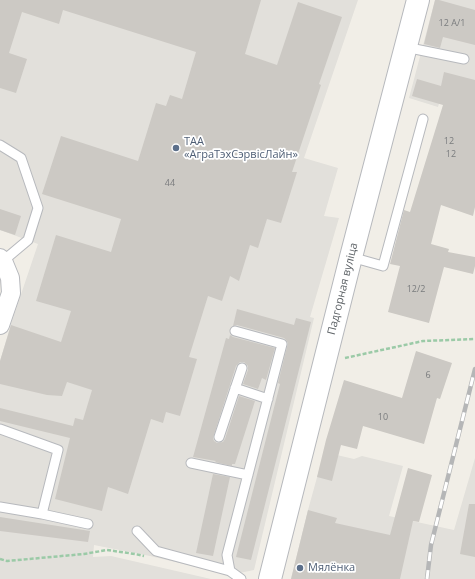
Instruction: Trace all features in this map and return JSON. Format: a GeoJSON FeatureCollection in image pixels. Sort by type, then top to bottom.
{"type":"FeatureCollection","features":[{"type":"Feature","properties":{"kind":"street","name":"Падгорная вуліца"},"geometry":{"type":"LineString","coordinates":[[270,579],[351,257],[418,0]]}},
{"type":"Feature","properties":{"kind":"street"},"geometry":{"type":"LineString","coordinates":[[0,325],[11,292],[10,278],[2,260]]}},
{"type":"Feature","properties":{"kind":"lane"},"geometry":{"type":"LineString","coordinates":[[405,47],[464,60]]}},
{"type":"Feature","properties":{"kind":"lane"},"geometry":{"type":"LineString","coordinates":[[351,257],[383,266],[423,119]]}},
{"type":"Feature","properties":{"kind":"lane"},"geometry":{"type":"LineString","coordinates":[[0,145],[21,158],[38,208],[28,240],[2,260]]}},
{"type":"Feature","properties":{"kind":"lane"},"geometry":{"type":"LineString","coordinates":[[230,571],[227,555],[282,344],[235,331]]}},
{"type":"Feature","properties":{"kind":"lane"},"geometry":{"type":"LineString","coordinates":[[219,437],[242,368]]}},
{"type":"Feature","properties":{"kind":"lane"},"geometry":{"type":"LineString","coordinates":[[236,388],[268,398]]}},
{"type":"Feature","properties":{"kind":"lane"},"geometry":{"type":"LineString","coordinates":[[0,429],[58,450],[42,514]]}},
{"type":"Feature","properties":{"kind":"lane"},"geometry":{"type":"LineString","coordinates":[[191,463],[248,475]]}},
{"type":"Feature","properties":{"kind":"lane"},"geometry":{"type":"LineString","coordinates":[[0,507],[88,524]]}},
{"type":"Feature","properties":{"kind":"lane"},"geometry":{"type":"LineString","coordinates":[[137,531],[156,550],[230,571],[241,579]]}},
{"type":"Feature","properties":{"kind":"path"},"geometry":{"type":"LineString","coordinates":[[342,359],[423,341],[475,339]]}},
{"type":"Feature","properties":{"kind":"path"},"geometry":{"type":"LineString","coordinates":[[0,559],[7,561],[84,554],[108,550],[135,554],[149,558]]}},
{"type":"Feature","properties":{"kind":"shaded area"},"geometry":{"type":"Polygon","coordinates":[[[0,0],[358,0],[304,158],[338,168],[324,216],[339,218],[310,317],[314,318],[254,570],[230,575],[150,556],[94,545],[93,557],[111,556],[211,579],[0,579],[0,361],[38,244],[0,230],[0,0]]]}},
{"type":"Feature","properties":{"kind":"shaded area"},"geometry":{"type":"Polygon","coordinates":[[[435,0],[475,0],[475,106],[441,97],[438,107],[409,98],[435,0]]]}},
{"type":"Feature","properties":{"kind":"shaded area"},"geometry":{"type":"Polygon","coordinates":[[[324,452],[354,459],[362,456],[403,466],[389,516],[454,530],[475,458],[475,579],[291,579],[324,452]]]}},
{"type":"Feature","properties":{"kind":"building"},"geometry":{"type":"Polygon","coordinates":[[[0,0],[261,0],[245,54],[277,65],[298,2],[342,17],[319,84],[321,85],[292,172],[297,172],[281,223],[267,219],[258,248],[250,245],[239,281],[230,276],[222,301],[208,296],[189,357],[197,359],[180,416],[166,412],[163,423],[151,419],[128,494],[108,487],[102,511],[55,499],[70,438],[0,421],[0,408],[73,426],[75,418],[83,420],[92,390],[67,382],[62,396],[47,395],[0,384],[0,361],[11,325],[61,342],[71,311],[36,301],[56,235],[111,252],[121,219],[42,194],[61,136],[138,161],[156,103],[166,106],[170,95],[182,99],[196,52],[63,10],[59,24],[22,12],[9,53],[27,59],[16,93],[0,88],[0,0]]]}},
{"type":"Feature","properties":{"kind":"building"},"geometry":{"type":"Polygon","coordinates":[[[435,0],[475,10],[475,45],[443,37],[440,48],[424,44],[435,0]]]}},
{"type":"Feature","properties":{"kind":"building"},"geometry":{"type":"Polygon","coordinates":[[[444,72],[475,80],[475,207],[473,216],[441,205],[431,244],[449,249],[448,252],[475,257],[475,266],[473,274],[444,267],[429,323],[388,312],[400,266],[390,264],[404,210],[410,212],[443,105],[412,96],[417,79],[441,86],[444,72]]]}},
{"type":"Feature","properties":{"kind":"building"},"geometry":{"type":"Polygon","coordinates":[[[0,209],[21,216],[15,235],[0,230],[0,209]]]}},
{"type":"Feature","properties":{"kind":"building"},"geometry":{"type":"Polygon","coordinates":[[[237,309],[294,325],[296,318],[311,322],[251,560],[236,557],[280,384],[278,383],[288,343],[284,338],[237,325],[233,326],[237,309]]]}},
{"type":"Feature","properties":{"kind":"building"},"geometry":{"type":"Polygon","coordinates":[[[230,335],[275,348],[266,380],[262,378],[258,389],[243,384],[248,366],[244,362],[240,362],[236,366],[213,438],[214,441],[217,443],[223,442],[225,439],[239,396],[255,401],[235,464],[232,464],[232,466],[215,462],[216,461],[193,457],[226,338],[229,339],[230,335]]]}},
{"type":"Feature","properties":{"kind":"building"},"geometry":{"type":"Polygon","coordinates":[[[416,351],[452,363],[440,399],[437,398],[424,444],[363,426],[357,449],[341,445],[332,481],[317,477],[326,440],[344,380],[402,398],[416,351]]]}},
{"type":"Feature","properties":{"kind":"building"},"geometry":{"type":"Polygon","coordinates":[[[408,468],[432,475],[419,522],[413,521],[400,579],[291,579],[308,510],[337,518],[335,523],[390,535],[408,468]]]}},
{"type":"Feature","properties":{"kind":"building"},"geometry":{"type":"Polygon","coordinates":[[[213,474],[230,477],[213,556],[196,553],[213,474]]]}},
{"type":"Feature","properties":{"kind":"building"},"geometry":{"type":"Polygon","coordinates":[[[469,504],[475,504],[475,557],[460,554],[469,504]]]}},
{"type":"Feature","properties":{"kind":"building"},"geometry":{"type":"Polygon","coordinates":[[[0,517],[90,531],[88,542],[0,531],[0,517]]]}},
{"type":"Feature","properties":{"kind":"railway"},"geometry":{"type":"LineString","coordinates":[[427,579],[431,545],[475,369]]}},
{"type":"Feature","properties":{"kind":"place","name":"ТАА «АграТэхСэрвісЛайн»"},"geometry":{"type":"Point","coordinates":[176,148]}},
{"type":"Feature","properties":{"kind":"place","name":"Мялёнка"},"geometry":{"type":"Point","coordinates":[300,568]}}]}
